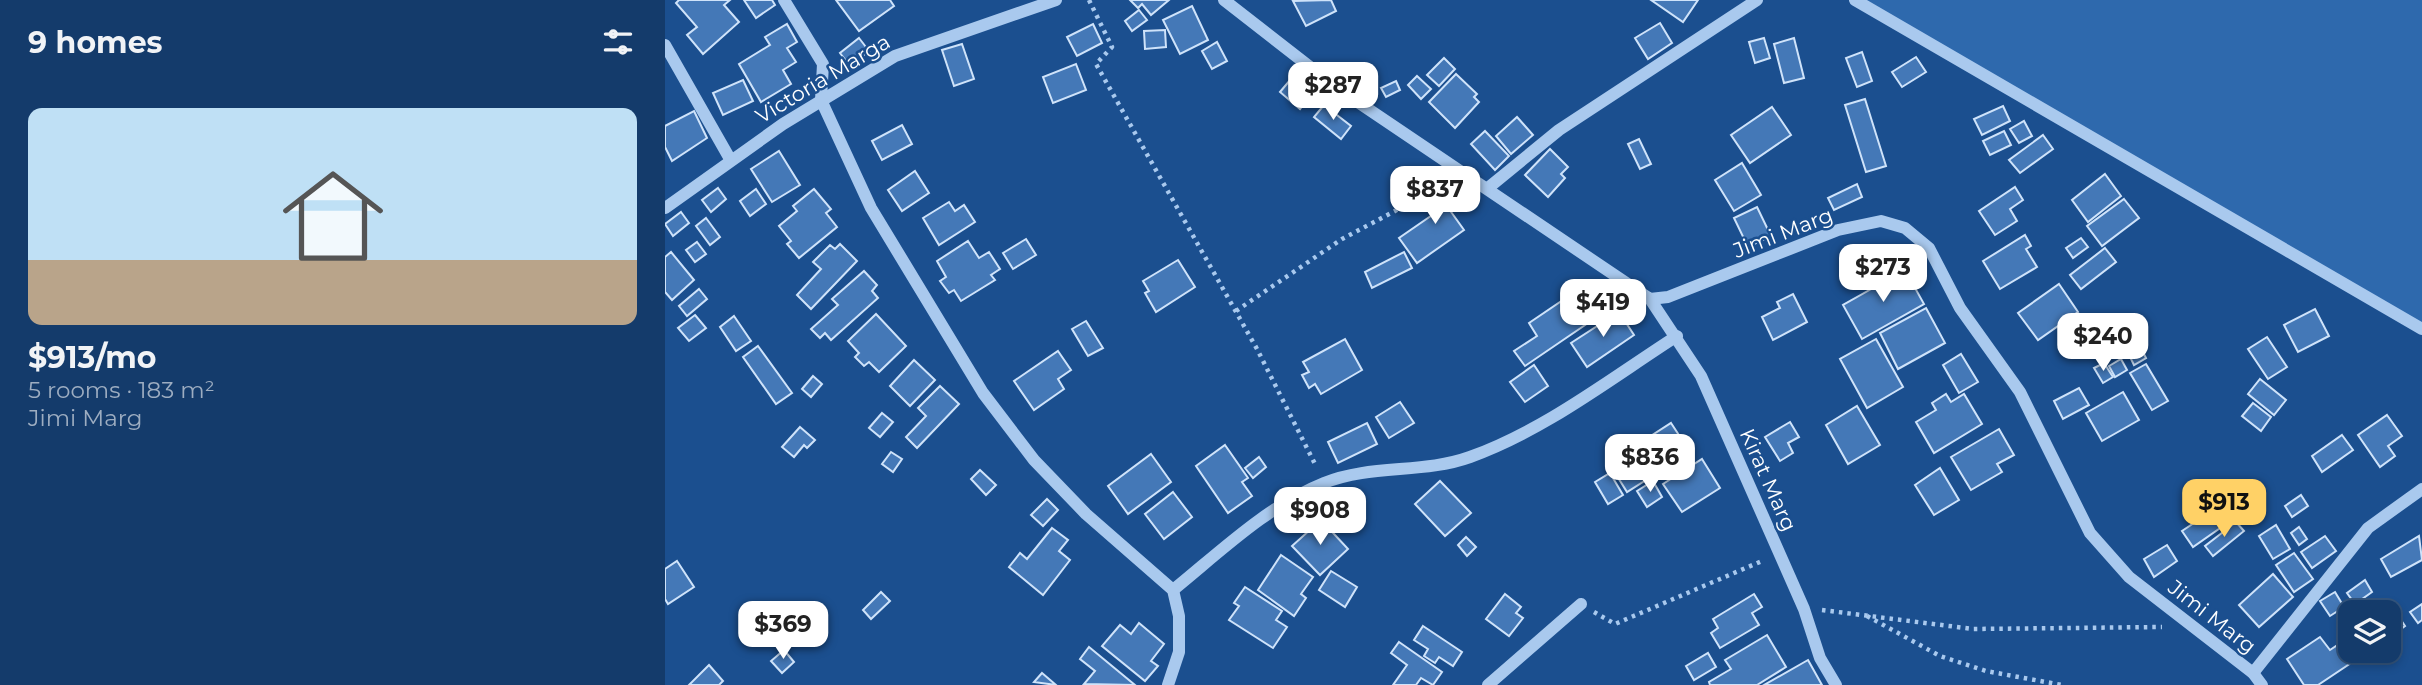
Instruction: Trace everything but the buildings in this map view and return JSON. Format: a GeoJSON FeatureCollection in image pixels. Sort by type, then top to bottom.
{"type":"FeatureCollection","features":[{"type":"Feature","properties":{"kind":"street"},"geometry":{"type":"LineString","coordinates":[[784,0],[823,64],[821,100],[871,208],[983,393],[1034,460],[1086,514],[1173,590],[1179,616],[1179,652],[1168,685]]}},
{"type":"Feature","properties":{"kind":"street","name":"Victoria Marga"},"geometry":{"type":"LineString","coordinates":[[665,208],[730,159],[895,56],[1056,0]]}},
{"type":"Feature","properties":{"kind":"street"},"geometry":{"type":"LineString","coordinates":[[1224,0],[1337,88],[1650,299]]}},
{"type":"Feature","properties":{"kind":"street"},"geometry":{"type":"LineString","coordinates":[[1488,188],[1559,130],[1758,0]]}},
{"type":"Feature","properties":{"kind":"street"},"geometry":{"type":"LineString","coordinates":[[1855,0],[2422,329]]}},
{"type":"Feature","properties":{"kind":"street"},"geometry":{"type":"LineString","coordinates":[[665,45],[730,159]]}},
{"type":"Feature","properties":{"kind":"street","name":"Jimi Marg"},"geometry":{"type":"LineString","coordinates":[[1650,299],[1668,298],[1838,230],[1881,221],[1905,228],[1929,248],[1960,308],[2020,392],[2090,533],[2129,577],[2253,673],[2262,685]]}},
{"type":"Feature","properties":{"kind":"street","name":"Kirat Marg"},"geometry":{"type":"LineString","coordinates":[[1650,299],[1702,376],[1804,609],[1820,658],[1836,685]]}},
{"type":"Feature","properties":{"kind":"street"},"geometry":{"type":"LineString","coordinates":[[1173,590],[1259,519],[1325,482],[1380,469],[1428,468],[1495,447],[1546,422],[1677,336]]}},
{"type":"Feature","properties":{"kind":"street"},"geometry":{"type":"LineString","coordinates":[[2253,673],[2368,528],[2422,489]]}},
{"type":"Feature","properties":{"kind":"street"},"geometry":{"type":"LineString","coordinates":[[1488,685],[1581,604]]}},
{"type":"Feature","properties":{"kind":"path"},"geometry":{"type":"LineString","coordinates":[[1089,0],[1112,47],[1096,64],[1236,311],[1325,482]]}},
{"type":"Feature","properties":{"kind":"path"},"geometry":{"type":"LineString","coordinates":[[1236,311],[1342,239],[1412,202],[1459,169]]}},
{"type":"Feature","properties":{"kind":"path"},"geometry":{"type":"LineString","coordinates":[[1581,604],[1615,624],[1779,554]]}},
{"type":"Feature","properties":{"kind":"path"},"geometry":{"type":"LineString","coordinates":[[1804,609],[1862,613],[1973,629],[2191,626]]}},
{"type":"Feature","properties":{"kind":"path"},"geometry":{"type":"LineString","coordinates":[[1862,613],[1940,656],[1986,671],[2062,685]]}},
{"type":"Feature","properties":{"kind":"shaded area"},"geometry":{"type":"Polygon","coordinates":[[[1855,0],[2422,0],[2422,329],[1855,0]]]}}]}
